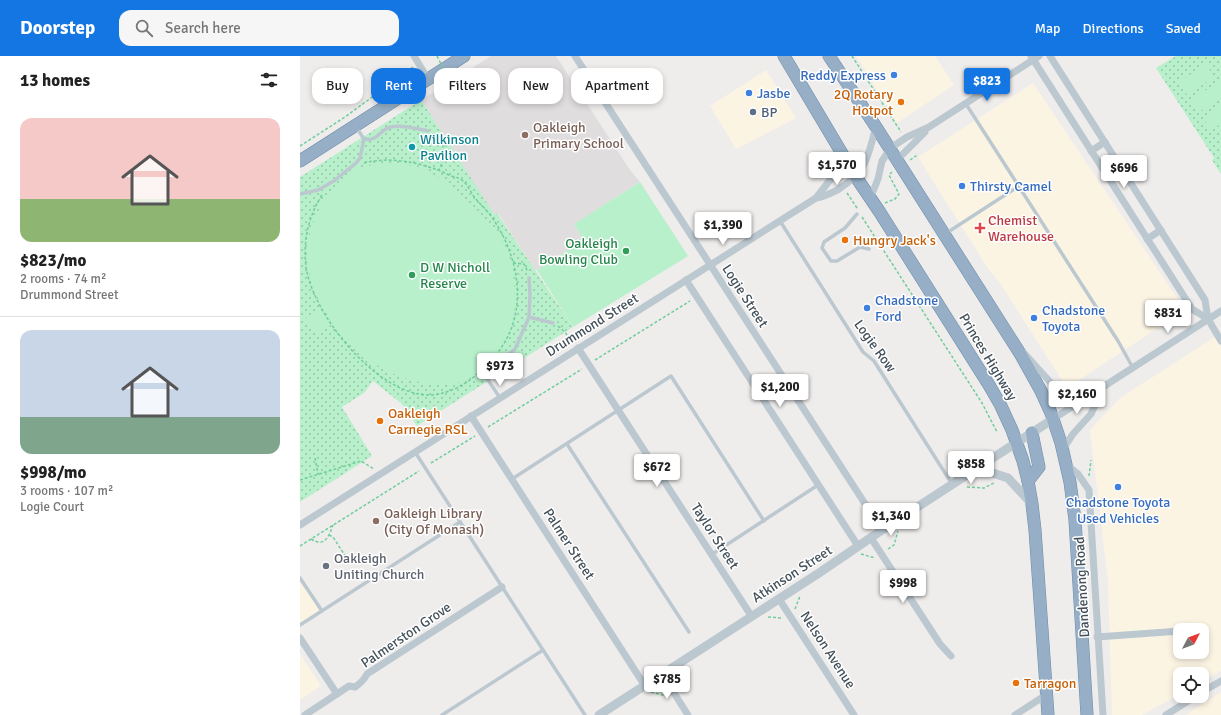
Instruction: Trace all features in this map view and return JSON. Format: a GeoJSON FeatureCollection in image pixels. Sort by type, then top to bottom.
{"type":"FeatureCollection","features":[{"type":"Feature","properties":{"kind":"highway"},"geometry":{"type":"LineString","coordinates":[[300,160],[464,56]]}},
{"type":"Feature","properties":{"kind":"highway","name":"Princes Highway"},"geometry":{"type":"LineString","coordinates":[[784,56],[847,163],[995,395],[1007,418],[1023,461],[1032,504],[1048,715]]}},
{"type":"Feature","properties":{"kind":"highway","name":"Princes Highway"},"geometry":{"type":"LineString","coordinates":[[829,56],[1009,334],[1039,388],[1053,419],[1067,465],[1075,520],[1087,715]]}},
{"type":"Feature","properties":{"kind":"highway"},"geometry":{"type":"LineString","coordinates":[[1028,481],[1039,467],[1032,433]]}},
{"type":"Feature","properties":{"kind":"street"},"geometry":{"type":"LineString","coordinates":[[414,56],[428,79]]}},
{"type":"Feature","properties":{"kind":"street","name":"Logie Street"},"geometry":{"type":"LineString","coordinates":[[574,56],[882,530]]}},
{"type":"Feature","properties":{"kind":"street"},"geometry":{"type":"LineString","coordinates":[[1050,56],[1205,300],[1208,319],[1221,341]]}},
{"type":"Feature","properties":{"kind":"street"},"geometry":{"type":"LineString","coordinates":[[873,203],[880,166],[890,149],[966,104],[1035,57],[1091,151],[1192,309],[1208,319]]}},
{"type":"Feature","properties":{"kind":"street","name":"Drummond Street"},"geometry":{"type":"LineString","coordinates":[[816,198],[823,197],[856,177],[865,164],[876,127]]}},
{"type":"Feature","properties":{"kind":"street"},"geometry":{"type":"LineString","coordinates":[[899,163],[910,146],[929,127]]}},
{"type":"Feature","properties":{"kind":"street"},"geometry":{"type":"LineString","coordinates":[[1091,151],[1105,142]]}},
{"type":"Feature","properties":{"kind":"street","name":"Drummond Street"},"geometry":{"type":"LineString","coordinates":[[300,525],[816,198],[837,172],[847,163]]}},
{"type":"Feature","properties":{"kind":"street"},"geometry":{"type":"LineString","coordinates":[[1147,239],[1161,230]]}},
{"type":"Feature","properties":{"kind":"street"},"geometry":{"type":"LineString","coordinates":[[686,280],[858,546]]}},
{"type":"Feature","properties":{"kind":"street","name":"Atkinson Street"},"geometry":{"type":"LineString","coordinates":[[600,715],[780,599],[952,484],[1017,444],[1053,419],[1221,311]]}},
{"type":"Feature","properties":{"kind":"street"},"geometry":{"type":"LineString","coordinates":[[1009,334],[1060,393],[1075,405]]}},
{"type":"Feature","properties":{"kind":"street","name":"Taylor Street"},"geometry":{"type":"LineString","coordinates":[[577,349],[589,364],[752,617]]}},
{"type":"Feature","properties":{"kind":"street"},"geometry":{"type":"LineString","coordinates":[[1063,449],[1073,434],[1091,414],[1103,387]]}},
{"type":"Feature","properties":{"kind":"street","name":"Palmer Street"},"geometry":{"type":"LineString","coordinates":[[471,416],[645,686]]}},
{"type":"Feature","properties":{"kind":"street","name":"Dandenong Road"},"geometry":{"type":"LineString","coordinates":[[1067,465],[1078,474],[1089,490],[1103,715]]}},
{"type":"Feature","properties":{"kind":"street"},"geometry":{"type":"LineString","coordinates":[[977,468],[1008,478],[1032,504]]}},
{"type":"Feature","properties":{"kind":"street"},"geometry":{"type":"LineString","coordinates":[[871,538],[940,644],[951,656]]}},
{"type":"Feature","properties":{"kind":"street","name":"Palmerston Grove"},"geometry":{"type":"LineString","coordinates":[[305,715],[349,686],[355,687],[363,681],[367,674],[502,587]]}},
{"type":"Feature","properties":{"kind":"street","name":"Nelson Avenue"},"geometry":{"type":"LineString","coordinates":[[780,599],[854,715]]}},
{"type":"Feature","properties":{"kind":"street"},"geometry":{"type":"LineString","coordinates":[[1097,637],[1173,632]]}},
{"type":"Feature","properties":{"kind":"street"},"geometry":{"type":"LineString","coordinates":[[300,638],[336,694]]}},
{"type":"Feature","properties":{"kind":"street"},"geometry":{"type":"LineString","coordinates":[[662,674],[688,715]]}},
{"type":"Feature","properties":{"kind":"street"},"geometry":{"type":"LineString","coordinates":[[1209,688],[1221,681]]}},
{"type":"Feature","properties":{"kind":"street"},"geometry":{"type":"LineString","coordinates":[[1015,715],[1046,695]]}},
{"type":"Feature","properties":{"kind":"street"},"geometry":{"type":"LineString","coordinates":[[1166,715],[1185,703]]}},
{"type":"Feature","properties":{"kind":"lane"},"geometry":{"type":"LineString","coordinates":[[966,104],[1118,341],[1133,368]]}},
{"type":"Feature","properties":{"kind":"lane"},"geometry":{"type":"LineString","coordinates":[[355,126],[364,139],[370,140],[376,138],[385,128],[394,126],[428,130]]}},
{"type":"Feature","properties":{"kind":"lane"},"geometry":{"type":"LineString","coordinates":[[300,194],[318,190],[334,181],[356,163],[360,158],[364,139]]}},
{"type":"Feature","properties":{"kind":"lane"},"geometry":{"type":"LineString","coordinates":[[944,234],[1018,186]]}},
{"type":"Feature","properties":{"kind":"lane"},"geometry":{"type":"LineString","coordinates":[[857,214],[845,228],[824,242],[822,248],[831,261],[838,261],[860,247],[869,249]]}},
{"type":"Feature","properties":{"kind":"lane","name":"Logie Row"},"geometry":{"type":"LineString","coordinates":[[780,221],[863,352],[874,361],[952,484]]}},
{"type":"Feature","properties":{"kind":"lane"},"geometry":{"type":"LineString","coordinates":[[500,398],[484,374],[515,349],[529,317],[529,278]]}},
{"type":"Feature","properties":{"kind":"lane"},"geometry":{"type":"LineString","coordinates":[[529,317],[553,323]]}},
{"type":"Feature","properties":{"kind":"lane"},"geometry":{"type":"LineString","coordinates":[[512,479],[671,376],[764,521]]}},
{"type":"Feature","properties":{"kind":"lane"},"geometry":{"type":"LineString","coordinates":[[567,444],[689,632]]}},
{"type":"Feature","properties":{"kind":"lane"},"geometry":{"type":"LineString","coordinates":[[415,452],[585,715]]}},
{"type":"Feature","properties":{"kind":"lane"},"geometry":{"type":"LineString","coordinates":[[711,555],[818,485]]}},
{"type":"Feature","properties":{"kind":"lane"},"geometry":{"type":"LineString","coordinates":[[300,625],[460,522]]}},
{"type":"Feature","properties":{"kind":"lane"},"geometry":{"type":"LineString","coordinates":[[300,578],[322,611]]}},
{"type":"Feature","properties":{"kind":"lane"},"geometry":{"type":"LineString","coordinates":[[442,715],[543,650]]}},
{"type":"Feature","properties":{"kind":"path"},"geometry":{"type":"LineString","coordinates":[[437,56],[443,68]]}},
{"type":"Feature","properties":{"kind":"path"},"geometry":{"type":"LineString","coordinates":[[852,56],[905,139]]}},
{"type":"Feature","properties":{"kind":"path"},"geometry":{"type":"LineString","coordinates":[[300,146],[345,117],[418,63]]}},
{"type":"Feature","properties":{"kind":"path"},"geometry":{"type":"LineString","coordinates":[[428,130],[441,142],[446,152],[443,162],[438,170]]}},
{"type":"Feature","properties":{"kind":"path"},"geometry":{"type":"LineString","coordinates":[[873,203],[895,199],[899,194],[889,175],[899,163],[916,156],[910,146]]}},
{"type":"Feature","properties":{"kind":"path"},"geometry":{"type":"LineString","coordinates":[[356,163],[362,164],[373,161],[400,161],[416,163],[461,179],[492,218],[509,248],[513,263],[518,297],[512,330],[503,347],[493,359]]}},
{"type":"Feature","properties":{"kind":"path"},"geometry":{"type":"LineString","coordinates":[[334,181],[323,193],[314,207],[307,232],[305,255],[306,268],[314,294],[338,334],[355,353],[381,376],[396,386],[419,394],[441,394],[461,385],[482,370]]}},
{"type":"Feature","properties":{"kind":"path"},"geometry":{"type":"LineString","coordinates":[[843,186],[982,403],[997,432]]}},
{"type":"Feature","properties":{"kind":"path"},"geometry":{"type":"LineString","coordinates":[[513,263],[524,264],[529,278]]}},
{"type":"Feature","properties":{"kind":"path"},"geometry":{"type":"LineString","coordinates":[[300,546],[697,296]]}},
{"type":"Feature","properties":{"kind":"path"},"geometry":{"type":"LineString","coordinates":[[553,323],[565,332],[577,349]]}},
{"type":"Feature","properties":{"kind":"path"},"geometry":{"type":"LineString","coordinates":[[315,458],[318,474]]}},
{"type":"Feature","properties":{"kind":"path"},"geometry":{"type":"LineString","coordinates":[[300,480],[361,461],[380,474]]}},
{"type":"Feature","properties":{"kind":"path"},"geometry":{"type":"LineString","coordinates":[[962,490],[968,486],[984,488]]}},
{"type":"Feature","properties":{"kind":"path"},"geometry":{"type":"LineString","coordinates":[[311,539],[316,542],[324,541],[329,535],[333,525]]}},
{"type":"Feature","properties":{"kind":"path"},"geometry":{"type":"LineString","coordinates":[[894,545],[897,532],[904,528]]}},
{"type":"Feature","properties":{"kind":"path"},"geometry":{"type":"LineString","coordinates":[[329,535],[333,537],[346,557]]}},
{"type":"Feature","properties":{"kind":"shaded area","name":"Oakleigh Primary School"},"geometry":{"type":"Polygon","coordinates":[[[491,56],[556,56],[571,79],[571,104],[587,104],[630,170],[640,182],[574,224],[584,240],[537,270],[535,270],[498,213],[494,215],[424,104],[426,104],[426,97],[434,92],[434,104],[500,104],[500,68],[472,68],[491,56]]]}},
{"type":"Feature","properties":{"kind":"shaded area"},"geometry":{"type":"Polygon","coordinates":[[[856,56],[935,56],[954,85],[897,123],[856,56]]]}},
{"type":"Feature","properties":{"kind":"shaded area","name":"BP"},"geometry":{"type":"Polygon","coordinates":[[[766,70],[796,118],[736,149],[710,106],[766,70]]]}},
{"type":"Feature","properties":{"kind":"shaded area"},"geometry":{"type":"Polygon","coordinates":[[[1033,83],[1185,310],[1067,388],[1000,283],[987,267],[918,157],[1033,83]]]}},
{"type":"Feature","properties":{"kind":"shaded area"},"geometry":{"type":"Polygon","coordinates":[[[1221,333],[1221,671],[1209,677],[1209,667],[1173,667],[1173,698],[1142,715],[1112,715],[1108,581],[1090,430],[1120,398],[1221,333]]]}},
{"type":"Feature","properties":{"kind":"shaded area"},"geometry":{"type":"Polygon","coordinates":[[[300,581],[319,610],[300,623],[300,581]]]}},
{"type":"Feature","properties":{"kind":"shaded area"},"geometry":{"type":"Polygon","coordinates":[[[300,654],[321,686],[300,700],[300,654]]]}},
{"type":"Feature","properties":{"kind":"shaded area"},"geometry":{"type":"Polygon","coordinates":[[[1221,692],[1221,715],[1186,715],[1204,703],[1209,703],[1209,700],[1221,692]]]}},
{"type":"Feature","properties":{"kind":"green space"},"geometry":{"type":"Polygon","coordinates":[[[1176,56],[1221,56],[1221,174],[1212,160],[1214,158],[1156,68],[1176,56]]]}},
{"type":"Feature","properties":{"kind":"green space"},"geometry":{"type":"Polygon","coordinates":[[[1206,64],[1214,77],[1187,95],[1179,82],[1206,64]]]}},
{"type":"Feature","properties":{"kind":"green space"},"geometry":{"type":"Polygon","coordinates":[[[1218,82],[1221,87],[1221,98],[1199,112],[1191,100],[1218,82]]]}},
{"type":"Feature","properties":{"kind":"green space"},"geometry":{"type":"Polygon","coordinates":[[[415,104],[424,104],[494,214],[497,213],[573,327],[417,426],[402,404],[373,381],[364,393],[342,407],[372,456],[300,502],[300,177],[415,104]]]}},
{"type":"Feature","properties":{"kind":"green space"},"geometry":{"type":"Polygon","coordinates":[[[1221,106],[1221,124],[1211,130],[1203,118],[1221,106]]]}},
{"type":"Feature","properties":{"kind":"green space","name":"D W Nicholl Reserve"},"geometry":{"type":"Polygon","coordinates":[[[390,163],[420,168],[443,181],[482,215],[493,227],[507,250],[514,277],[515,306],[507,343],[494,361],[480,372],[463,381],[452,384],[433,384],[414,381],[395,375],[378,365],[362,354],[334,325],[315,291],[308,264],[308,243],[314,221],[325,199],[332,189],[346,177],[362,167],[390,163]]]}},
{"type":"Feature","properties":{"kind":"green space","name":"Oakleigh Bowling Club"},"geometry":{"type":"Polygon","coordinates":[[[640,182],[688,256],[573,327],[537,270],[584,240],[574,224],[640,182]]]}},
{"type":"Feature","properties":{"kind":"green space"},"geometry":{"type":"Polygon","coordinates":[[[320,309],[330,326],[316,334],[305,318],[320,309]]]}},
{"type":"Feature","properties":{"kind":"place","name":"Reddy Express"},"geometry":{"type":"Point","coordinates":[894,75]}},
{"type":"Feature","properties":{"kind":"place","name":"Jasbe"},"geometry":{"type":"Point","coordinates":[749,93]}},
{"type":"Feature","properties":{"kind":"place","name":"2Q Rotary Hotpot"},"geometry":{"type":"Point","coordinates":[901,102]}},
{"type":"Feature","properties":{"kind":"place","name":"BP"},"geometry":{"type":"Point","coordinates":[753,112]}},
{"type":"Feature","properties":{"kind":"place","name":"Oakleigh Primary School"},"geometry":{"type":"Point","coordinates":[525,135]}},
{"type":"Feature","properties":{"kind":"place","name":"Wilkinson Pavilion"},"geometry":{"type":"Point","coordinates":[412,147]}},
{"type":"Feature","properties":{"kind":"place","name":"Thirsty Camel"},"geometry":{"type":"Point","coordinates":[962,186]}},
{"type":"Feature","properties":{"kind":"place","name":"Chemist Warehouse"},"geometry":{"type":"Point","coordinates":[980,228]}},
{"type":"Feature","properties":{"kind":"place","name":"Hungry Jack's"},"geometry":{"type":"Point","coordinates":[845,240]}},
{"type":"Feature","properties":{"kind":"place","name":"Oakleigh Bowling Club"},"geometry":{"type":"Point","coordinates":[626,251]}},
{"type":"Feature","properties":{"kind":"place","name":"D W Nicholl Reserve"},"geometry":{"type":"Point","coordinates":[412,275]}},
{"type":"Feature","properties":{"kind":"place","name":"Chadstone Ford"},"geometry":{"type":"Point","coordinates":[867,308]}},
{"type":"Feature","properties":{"kind":"place","name":"Chadstone Toyota"},"geometry":{"type":"Point","coordinates":[1034,318]}},
{"type":"Feature","properties":{"kind":"place","name":"Oakleigh Carnegie RSL"},"geometry":{"type":"Point","coordinates":[380,421]}},
{"type":"Feature","properties":{"kind":"place","name":"Chadstone Toyota Used Vehicles"},"geometry":{"type":"Point","coordinates":[1118,487]}},
{"type":"Feature","properties":{"kind":"place","name":"Oakleigh Library (City Of Monash)"},"geometry":{"type":"Point","coordinates":[376,521]}},
{"type":"Feature","properties":{"kind":"place","name":"Oakleigh Uniting Church"},"geometry":{"type":"Point","coordinates":[326,566]}},
{"type":"Feature","properties":{"kind":"place","name":"Tarragon"},"geometry":{"type":"Point","coordinates":[1016,683]}}]}
